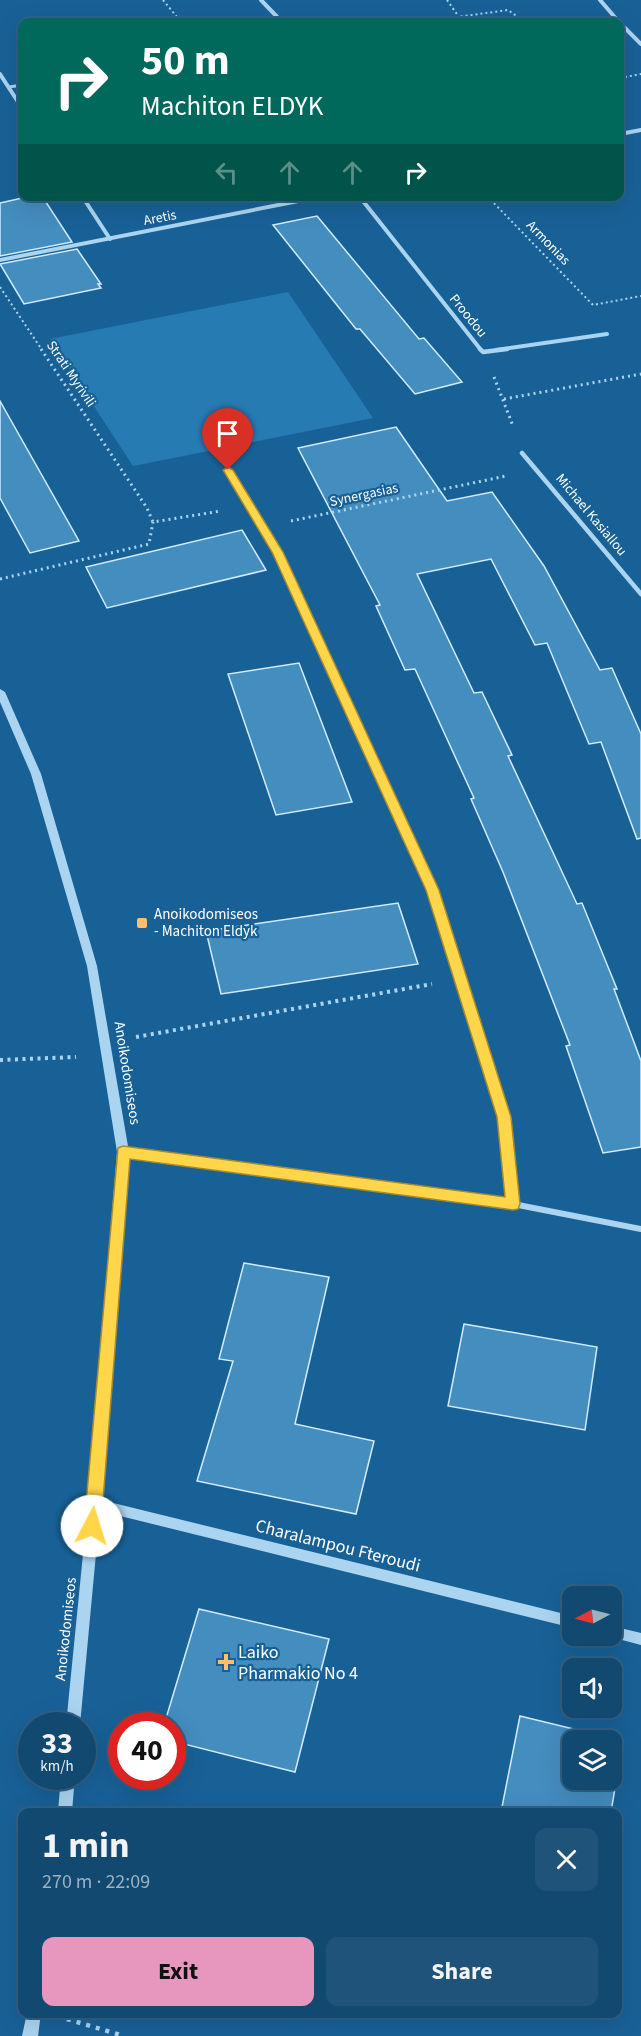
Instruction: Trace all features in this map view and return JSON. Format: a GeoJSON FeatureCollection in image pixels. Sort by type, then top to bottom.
{"type":"FeatureCollection","features":[{"type":"Feature","properties":{"kind":"street"},"geometry":{"type":"LineString","coordinates":[[261,0],[278,18]]}},
{"type":"Feature","properties":{"kind":"street"},"geometry":{"type":"LineString","coordinates":[[600,0],[615,18]]}},
{"type":"Feature","properties":{"kind":"street"},"geometry":{"type":"LineString","coordinates":[[624,28],[641,45]]}},
{"type":"Feature","properties":{"kind":"street"},"geometry":{"type":"LineString","coordinates":[[0,74],[18,102]]}},
{"type":"Feature","properties":{"kind":"street"},"geometry":{"type":"LineString","coordinates":[[624,133],[641,130]]}},
{"type":"Feature","properties":{"kind":"street"},"geometry":{"type":"LineString","coordinates":[[85,201],[110,238]]}},
{"type":"Feature","properties":{"kind":"street","name":"Aretis"},"geometry":{"type":"LineString","coordinates":[[0,260],[299,201]]}},
{"type":"Feature","properties":{"kind":"street","name":"Proodou"},"geometry":{"type":"LineString","coordinates":[[363,201],[483,352],[607,334]]}},
{"type":"Feature","properties":{"kind":"street","name":"Michael Kasiallou"},"geometry":{"type":"LineString","coordinates":[[522,453],[641,594]]}},
{"type":"Feature","properties":{"kind":"street"},"geometry":{"type":"LineString","coordinates":[[228,470],[278,552],[432,890],[504,1117],[513,1204]]}},
{"type":"Feature","properties":{"kind":"street","name":"Anoikodomiseos"},"geometry":{"type":"LineString","coordinates":[[0,692],[36,774],[92,966],[123,1152],[74,1712]]}},
{"type":"Feature","properties":{"kind":"street"},"geometry":{"type":"LineString","coordinates":[[123,1152],[513,1204],[641,1229]]}},
{"type":"Feature","properties":{"kind":"street","name":"Charalampou Fteroudi"},"geometry":{"type":"LineString","coordinates":[[94,1504],[562,1619]]}},
{"type":"Feature","properties":{"kind":"street"},"geometry":{"type":"LineString","coordinates":[[622,1634],[641,1639]]}},
{"type":"Feature","properties":{"kind":"street"},"geometry":{"type":"LineString","coordinates":[[65,1808],[67,1790]]}},
{"type":"Feature","properties":{"kind":"street"},"geometry":{"type":"LineString","coordinates":[[30,2036],[33,2018]]}},
{"type":"Feature","properties":{"kind":"lane"},"geometry":{"type":"LineString","coordinates":[[9,87],[18,86]]}},
{"type":"Feature","properties":{"kind":"path"},"geometry":{"type":"LineString","coordinates":[[163,0],[178,18]]}},
{"type":"Feature","properties":{"kind":"path"},"geometry":{"type":"LineString","coordinates":[[447,0],[459,17]]}},
{"type":"Feature","properties":{"kind":"path"},"geometry":{"type":"LineString","coordinates":[[451,18],[508,10],[519,18]]}},
{"type":"Feature","properties":{"kind":"path"},"geometry":{"type":"LineString","coordinates":[[624,77],[641,74]]}},
{"type":"Feature","properties":{"kind":"path","name":"Armonias"},"geometry":{"type":"LineString","coordinates":[[492,201],[593,305],[641,296]]}},
{"type":"Feature","properties":{"kind":"path","name":"Strati Myrivili"},"geometry":{"type":"LineString","coordinates":[[0,286],[147,507],[153,522]]}},
{"type":"Feature","properties":{"kind":"path"},"geometry":{"type":"LineString","coordinates":[[483,352],[504,399],[522,453]]}},
{"type":"Feature","properties":{"kind":"path"},"geometry":{"type":"LineString","coordinates":[[504,399],[641,374]]}},
{"type":"Feature","properties":{"kind":"path","name":"Synergasias"},"geometry":{"type":"LineString","coordinates":[[262,527],[470,483]]}},
{"type":"Feature","properties":{"kind":"path"},"geometry":{"type":"LineString","coordinates":[[0,579],[149,544],[153,522],[217,510],[238,516],[246,523],[258,520]]}},
{"type":"Feature","properties":{"kind":"path"},"geometry":{"type":"LineString","coordinates":[[105,1042],[460,979]]}},
{"type":"Feature","properties":{"kind":"path"},"geometry":{"type":"LineString","coordinates":[[0,1060],[107,1055]]}},
{"type":"Feature","properties":{"kind":"path"},"geometry":{"type":"LineString","coordinates":[[64,2018],[124,2036]]}},
{"type":"Feature","properties":{"kind":"shaded area"},"geometry":{"type":"Polygon","coordinates":[[[288,292],[373,418],[133,466],[50,339],[288,292]]]}},
{"type":"Feature","properties":{"kind":"building"},"geometry":{"type":"Polygon","coordinates":[[[18,199],[18,201],[45,201],[72,242],[0,256],[0,203],[18,199]]]}},
{"type":"Feature","properties":{"kind":"building"},"geometry":{"type":"Polygon","coordinates":[[[317,216],[419,339],[424,338],[462,382],[415,394],[360,329],[356,329],[273,225],[317,216]]]}},
{"type":"Feature","properties":{"kind":"building"},"geometry":{"type":"Polygon","coordinates":[[[77,249],[101,284],[98,284],[101,288],[24,304],[0,264],[77,249]]]}},
{"type":"Feature","properties":{"kind":"building"},"geometry":{"type":"Polygon","coordinates":[[[0,401],[79,541],[30,553],[0,498],[0,401]]]}},
{"type":"Feature","properties":{"kind":"building"},"geometry":{"type":"Polygon","coordinates":[[[396,427],[447,501],[492,492],[544,566],[600,670],[612,668],[641,734],[641,838],[637,839],[601,742],[589,744],[547,643],[535,645],[491,559],[417,574],[474,693],[482,692],[512,755],[508,756],[577,904],[582,903],[617,989],[614,989],[641,1061],[641,1147],[603,1153],[566,1046],[570,1045],[503,872],[471,799],[474,798],[415,669],[405,670],[376,606],[380,605],[298,448],[396,427]]]}},
{"type":"Feature","properties":{"kind":"building"},"geometry":{"type":"Polygon","coordinates":[[[242,530],[266,570],[107,608],[86,567],[242,530]]]}},
{"type":"Feature","properties":{"kind":"building"},"geometry":{"type":"Polygon","coordinates":[[[299,663],[352,802],[276,815],[228,674],[299,663]]]}},
{"type":"Feature","properties":{"kind":"building"},"geometry":{"type":"Polygon","coordinates":[[[398,903],[418,964],[221,994],[206,931],[398,903]]]}},
{"type":"Feature","properties":{"kind":"building"},"geometry":{"type":"Polygon","coordinates":[[[244,1263],[329,1277],[295,1424],[374,1441],[356,1514],[197,1481],[233,1361],[219,1359],[244,1263]]]}},
{"type":"Feature","properties":{"kind":"building"},"geometry":{"type":"Polygon","coordinates":[[[464,1324],[597,1347],[585,1430],[448,1406],[464,1324]]]}},
{"type":"Feature","properties":{"kind":"building"},"geometry":{"type":"Polygon","coordinates":[[[199,1609],[329,1639],[295,1772],[186,1745],[186,1712],[168,1712],[199,1609]]]}},
{"type":"Feature","properties":{"kind":"building"},"geometry":{"type":"Polygon","coordinates":[[[520,1716],[578,1730],[562,1730],[562,1790],[615,1790],[612,1808],[502,1808],[520,1716]]]}},
{"type":"Feature","properties":{"kind":"place","name":"Anoikodomiseos - Machiton Eldyk"},"geometry":{"type":"Point","coordinates":[142,923]}},
{"type":"Feature","properties":{"kind":"place","name":"Laiko Pharmakio No 4"},"geometry":{"type":"Point","coordinates":[226,1662]}},
{"type":"Feature","properties":{"kind":"route"},"geometry":{"type":"LineString","coordinates":[[92,1526],[123,1152],[513,1204],[504,1117],[432,890],[278,552],[228,470]]}}]}
